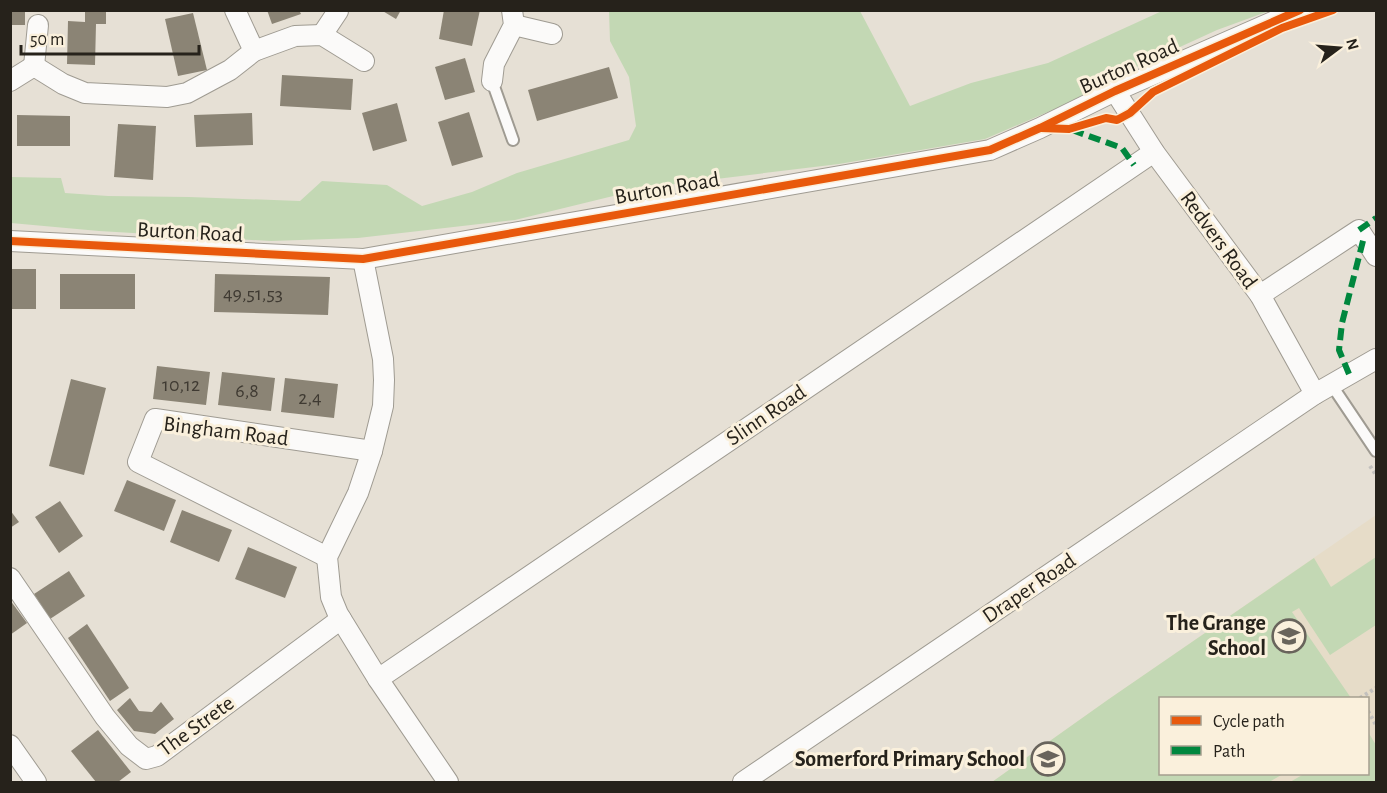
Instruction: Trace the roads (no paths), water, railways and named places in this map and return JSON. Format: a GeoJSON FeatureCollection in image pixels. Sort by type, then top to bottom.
{"type":"FeatureCollection","features":[{"type":"Feature","properties":{"kind":"street"},"geometry":{"type":"LineString","coordinates":[[235,10],[254,51]]}},
{"type":"Feature","properties":{"kind":"street","name":"Burton Road"},"geometry":{"type":"LineString","coordinates":[[10,242],[363,259],[990,150],[1115,91],[1300,10]]}},
{"type":"Feature","properties":{"kind":"street"},"geometry":{"type":"LineString","coordinates":[[322,35],[339,11]]}},
{"type":"Feature","properties":{"kind":"street"},"geometry":{"type":"LineString","coordinates":[[492,81],[494,64],[513,18],[552,34]]}},
{"type":"Feature","properties":{"kind":"street"},"geometry":{"type":"LineString","coordinates":[[34,66],[38,25]]}},
{"type":"Feature","properties":{"kind":"street"},"geometry":{"type":"LineString","coordinates":[[34,66],[63,84],[85,93],[167,97],[186,93],[230,69],[254,51],[295,36],[322,35],[364,61]]}},
{"type":"Feature","properties":{"kind":"street"},"geometry":{"type":"LineString","coordinates":[[10,81],[34,66]]}},
{"type":"Feature","properties":{"kind":"street","name":"Redvers Road"},"geometry":{"type":"LineString","coordinates":[[1115,91],[1154,152],[1260,295],[1323,389]]}},
{"type":"Feature","properties":{"kind":"street","name":"Slinn Road"},"geometry":{"type":"LineString","coordinates":[[378,679],[1154,152]]}},
{"type":"Feature","properties":{"kind":"street"},"geometry":{"type":"LineString","coordinates":[[1260,295],[1359,231],[1377,256]]}},
{"type":"Feature","properties":{"kind":"street"},"geometry":{"type":"LineString","coordinates":[[363,259],[383,359],[383,406],[372,452],[357,492],[327,557],[332,597],[341,619],[378,679],[448,783]]}},
{"type":"Feature","properties":{"kind":"street","name":"Draper Road"},"geometry":{"type":"LineString","coordinates":[[743,783],[1323,389],[1377,359]]}},
{"type":"Feature","properties":{"kind":"street","name":"Bingham Road"},"geometry":{"type":"LineString","coordinates":[[327,557],[138,462],[155,419],[372,452]]}},
{"type":"Feature","properties":{"kind":"street","name":"The Strete"},"geometry":{"type":"LineString","coordinates":[[10,578],[105,717],[129,746],[146,759],[157,756],[341,619]]}},
{"type":"Feature","properties":{"kind":"street"},"geometry":{"type":"LineString","coordinates":[[10,745],[36,783]]}},
{"type":"Feature","properties":{"kind":"lane"},"geometry":{"type":"LineString","coordinates":[[492,81],[513,140]]}},
{"type":"Feature","properties":{"kind":"lane"},"geometry":{"type":"LineString","coordinates":[[1323,389],[1377,452]]}},
{"type":"Feature","properties":{"kind":"place","name":"The Grange School"},"geometry":{"type":"Point","coordinates":[1289,636]}},
{"type":"Feature","properties":{"kind":"place","name":"Somerford Primary School"},"geometry":{"type":"Point","coordinates":[1048,759]}}]}
